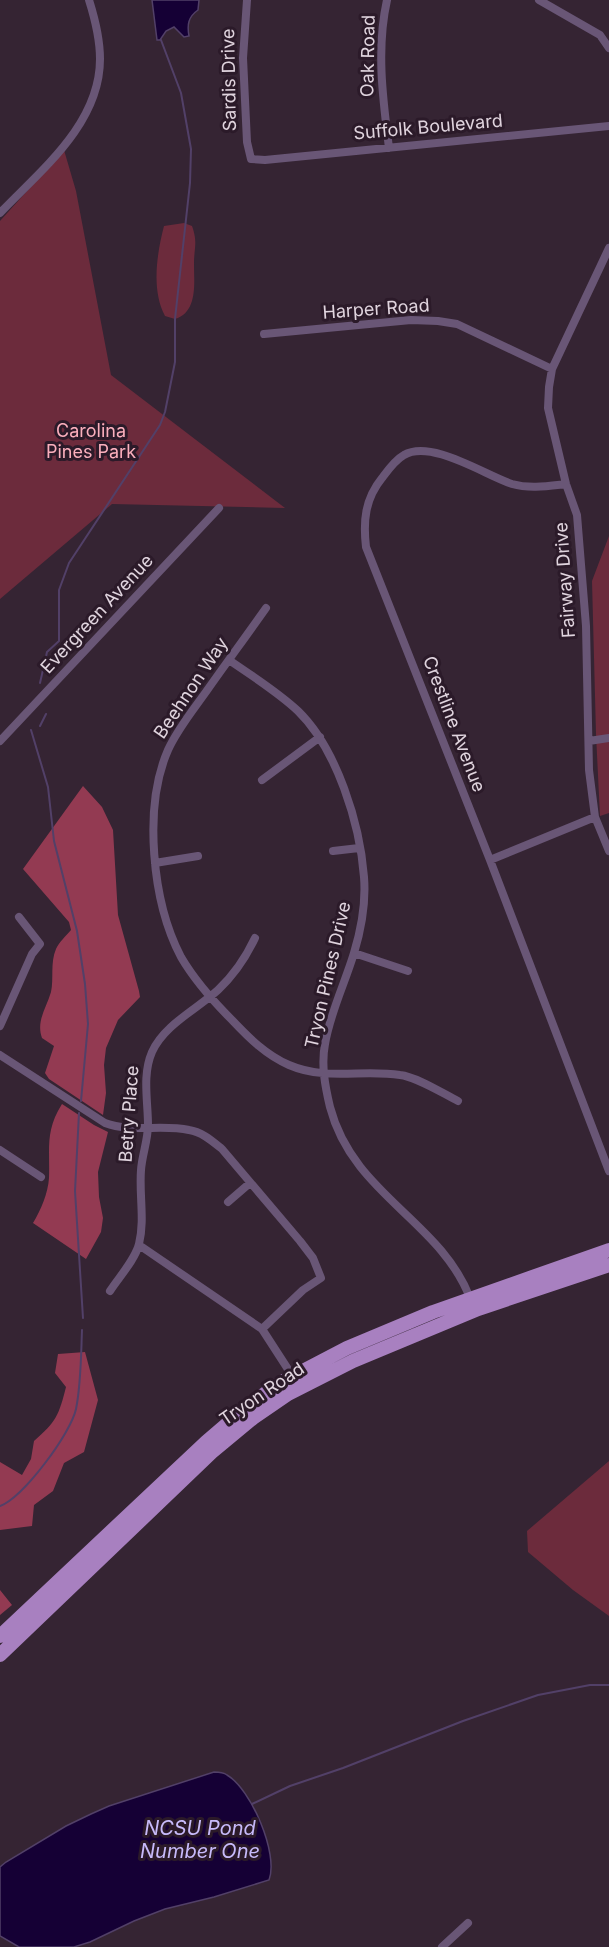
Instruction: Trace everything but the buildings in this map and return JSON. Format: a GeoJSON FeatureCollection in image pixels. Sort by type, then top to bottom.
{"type":"FeatureCollection","features":[{"type":"Feature","properties":{"kind":"main road","name":"Tryon Road"},"geometry":{"type":"LineString","coordinates":[[0,1655],[226,1439],[296,1381],[347,1348],[470,1298],[609,1250]]}},
{"type":"Feature","properties":{"kind":"main road","name":"Tryon Road"},"geometry":{"type":"LineString","coordinates":[[0,1636],[206,1442],[256,1400],[296,1381],[353,1361],[478,1309],[609,1265]]}},
{"type":"Feature","properties":{"kind":"street"},"geometry":{"type":"LineString","coordinates":[[0,213],[69,140],[90,104],[99,71],[99,45],[89,0]]}},
{"type":"Feature","properties":{"kind":"street","name":"Sardis Drive"},"geometry":{"type":"LineString","coordinates":[[246,0],[243,58],[247,142],[251,159]]}},
{"type":"Feature","properties":{"kind":"street","name":"Oak Road"},"geometry":{"type":"LineString","coordinates":[[387,0],[381,48],[382,97],[388,148]]}},
{"type":"Feature","properties":{"kind":"street"},"geometry":{"type":"LineString","coordinates":[[539,0],[600,35],[609,48]]}},
{"type":"Feature","properties":{"kind":"street","name":"Suffolk Boulevard"},"geometry":{"type":"LineString","coordinates":[[251,159],[265,160],[609,126]]}},
{"type":"Feature","properties":{"kind":"street","name":"Fairway Drive"},"geometry":{"type":"LineString","coordinates":[[609,248],[552,369],[548,408],[566,484],[577,515],[586,626],[589,770],[595,817],[609,851]]}},
{"type":"Feature","properties":{"kind":"street","name":"Harper Road"},"geometry":{"type":"LineString","coordinates":[[264,334],[411,320],[438,321],[457,324],[552,369]]}},
{"type":"Feature","properties":{"kind":"street","name":"Crestline Avenue"},"geometry":{"type":"LineString","coordinates":[[566,484],[536,487],[511,484],[484,471],[432,452],[416,450],[404,454],[373,491],[365,514],[366,547],[490,860],[609,1172]]}},
{"type":"Feature","properties":{"kind":"street","name":"Evergreen Avenue"},"geometry":{"type":"LineString","coordinates":[[0,741],[219,508]]}},
{"type":"Feature","properties":{"kind":"street","name":"Beehnon Way"},"geometry":{"type":"LineString","coordinates":[[266,608],[180,728],[157,780],[153,837],[155,863],[169,928],[181,956],[209,996],[247,1036],[272,1056],[297,1068],[324,1075],[403,1075],[458,1101]]}},
{"type":"Feature","properties":{"kind":"street","name":"Tryon Pines Drive"},"geometry":{"type":"LineString","coordinates":[[229,660],[299,712],[320,737],[344,785],[359,848],[365,878],[362,919],[354,953],[325,1044],[324,1075],[337,1130],[348,1151],[381,1191],[442,1252],[458,1274],[470,1298]]}},
{"type":"Feature","properties":{"kind":"street"},"geometry":{"type":"LineString","coordinates":[[262,780],[320,737]]}},
{"type":"Feature","properties":{"kind":"street"},"geometry":{"type":"LineString","coordinates":[[589,741],[609,738]]}},
{"type":"Feature","properties":{"kind":"street"},"geometry":{"type":"LineString","coordinates":[[490,860],[595,817]]}},
{"type":"Feature","properties":{"kind":"street"},"geometry":{"type":"LineString","coordinates":[[333,852],[359,848]]}},
{"type":"Feature","properties":{"kind":"street"},"geometry":{"type":"LineString","coordinates":[[155,863],[198,856]]}},
{"type":"Feature","properties":{"kind":"street"},"geometry":{"type":"LineString","coordinates":[[0,1026],[32,954],[40,944],[19,917]]}},
{"type":"Feature","properties":{"kind":"street","name":"Betry Place"},"geometry":{"type":"LineString","coordinates":[[110,1290],[138,1245],[142,1209],[141,1171],[148,1128],[146,1083],[152,1052],[159,1039],[233,974],[248,953],[255,938]]}},
{"type":"Feature","properties":{"kind":"street"},"geometry":{"type":"LineString","coordinates":[[354,953],[408,971]]}},
{"type":"Feature","properties":{"kind":"street"},"geometry":{"type":"LineString","coordinates":[[0,1055],[105,1123],[118,1127],[191,1130],[208,1137],[222,1149],[300,1241],[313,1258],[321,1278],[303,1290],[262,1329]]}},
{"type":"Feature","properties":{"kind":"street"},"geometry":{"type":"LineString","coordinates":[[0,1150],[41,1177]]}},
{"type":"Feature","properties":{"kind":"street"},"geometry":{"type":"LineString","coordinates":[[228,1202],[250,1183]]}},
{"type":"Feature","properties":{"kind":"street"},"geometry":{"type":"LineString","coordinates":[[138,1245],[262,1329],[296,1381]]}},
{"type":"Feature","properties":{"kind":"street"},"geometry":{"type":"LineString","coordinates":[[442,1947],[468,1923]]}},
{"type":"Feature","properties":{"kind":"green space","name":"Carolina Pines Park"},"geometry":{"type":"Polygon","coordinates":[[[64,150],[76,191],[111,375],[285,508],[112,504],[0,599],[0,221],[64,150]]]}},
{"type":"Feature","properties":{"kind":"green space"},"geometry":{"type":"Polygon","coordinates":[[[184,223],[192,226],[195,237],[194,288],[188,310],[175,319],[165,316],[158,295],[159,248],[164,226],[184,223]]]}},
{"type":"Feature","properties":{"kind":"green space"},"geometry":{"type":"Polygon","coordinates":[[[609,536],[609,813],[600,816],[592,581],[609,536]]]}},
{"type":"Feature","properties":{"kind":"green space"},"geometry":{"type":"Polygon","coordinates":[[[609,1461],[609,1616],[573,1590],[528,1552],[527,1531],[609,1461]]]}},
{"type":"Feature","properties":{"kind":"shaded area"},"geometry":{"type":"Polygon","coordinates":[[[83,786],[102,807],[113,830],[118,915],[140,997],[118,1020],[106,1048],[104,1065],[106,1093],[103,1115],[49,1079],[45,1073],[54,1046],[42,1038],[41,1020],[51,992],[54,954],[71,930],[69,922],[23,869],[83,786]]]}},
{"type":"Feature","properties":{"kind":"shaded area"},"geometry":{"type":"Polygon","coordinates":[[[62,1104],[108,1132],[98,1172],[103,1218],[101,1232],[86,1259],[33,1223],[47,1190],[51,1131],[62,1104]]]}},
{"type":"Feature","properties":{"kind":"shaded area"},"geometry":{"type":"Polygon","coordinates":[[[85,1352],[98,1400],[84,1452],[64,1463],[53,1491],[34,1505],[32,1526],[0,1530],[0,1462],[22,1475],[31,1459],[34,1441],[52,1423],[61,1405],[66,1387],[55,1373],[58,1354],[85,1352]]]}},
{"type":"Feature","properties":{"kind":"shaded area"},"geometry":{"type":"Polygon","coordinates":[[[0,1590],[12,1605],[0,1615],[0,1590]]]}},
{"type":"Feature","properties":{"kind":"water"},"geometry":{"type":"Polygon","coordinates":[[[152,0],[199,0],[198,10],[189,22],[189,36],[184,37],[174,27],[166,31],[160,40],[157,40],[152,0]]]}},
{"type":"Feature","properties":{"kind":"water","name":"NCSU Pond Number One"},"geometry":{"type":"Polygon","coordinates":[[[214,1772],[225,1774],[236,1782],[261,1823],[270,1855],[269,1880],[165,1909],[74,1947],[19,1947],[0,1936],[0,1867],[6,1862],[66,1826],[109,1806],[214,1772]]]}},
{"type":"Feature","properties":{"kind":"waterway"},"geometry":{"type":"LineString","coordinates":[[40,683],[47,652],[59,641],[59,590],[69,563],[160,425],[165,412],[175,362],[175,319],[190,183],[191,149],[181,93],[161,40]]}},
{"type":"Feature","properties":{"kind":"waterway"},"geometry":{"type":"LineString","coordinates":[[40,726],[46,714]]}},
{"type":"Feature","properties":{"kind":"waterway"},"geometry":{"type":"LineString","coordinates":[[31,730],[48,787],[54,841],[77,931],[85,984],[88,1024],[81,1101]]}},
{"type":"Feature","properties":{"kind":"waterway"},"geometry":{"type":"LineString","coordinates":[[79,1113],[75,1191],[83,1318]]}},
{"type":"Feature","properties":{"kind":"waterway"},"geometry":{"type":"LineString","coordinates":[[0,1506],[21,1491],[45,1464],[72,1420],[79,1390],[82,1330]]}},
{"type":"Feature","properties":{"kind":"waterway"},"geometry":{"type":"LineString","coordinates":[[252,1804],[290,1786],[538,1695],[590,1685],[609,1685]]}}]}
